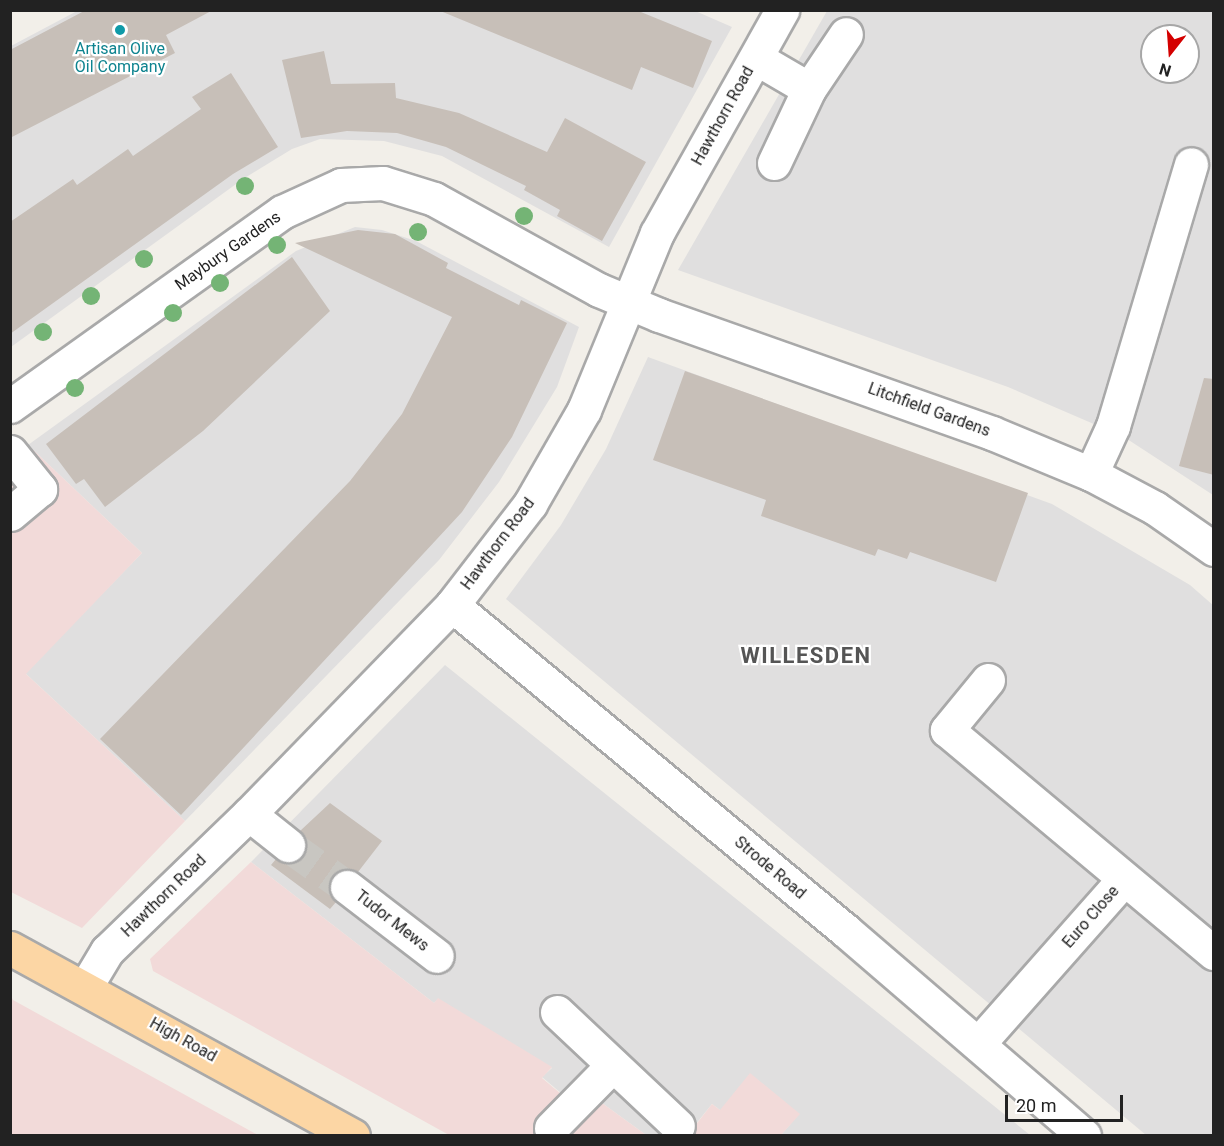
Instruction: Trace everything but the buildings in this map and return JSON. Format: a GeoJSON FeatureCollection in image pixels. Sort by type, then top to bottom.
{"type":"FeatureCollection","features":[{"type":"Feature","properties":{"kind":"main road","name":"High Road"},"geometry":{"type":"LineString","coordinates":[[10,948],[86,986],[353,1136]]}},
{"type":"Feature","properties":{"kind":"street","name":"Hawthorn Road"},"geometry":{"type":"LineString","coordinates":[[86,986],[107,951],[249,814],[452,605],[530,504],[566,448],[657,233],[782,10]]}},
{"type":"Feature","properties":{"kind":"street"},"geometry":{"type":"LineString","coordinates":[[774,163],[809,89],[846,34]]}},
{"type":"Feature","properties":{"kind":"street"},"geometry":{"type":"LineString","coordinates":[[756,58],[809,89]]}},
{"type":"Feature","properties":{"kind":"street"},"geometry":{"type":"LineString","coordinates":[[1091,474],[1113,426],[1191,164]]}},
{"type":"Feature","properties":{"kind":"street","name":"Maybury Gardens"},"geometry":{"type":"LineString","coordinates":[[10,406],[282,212],[341,185],[383,183],[434,199],[599,290],[629,302]]}},
{"type":"Feature","properties":{"kind":"street","name":"Litchfield Gardens"},"geometry":{"type":"LineString","coordinates":[[629,302],[992,432],[1091,474],[1155,508],[1214,549]]}},
{"type":"Feature","properties":{"kind":"street"},"geometry":{"type":"LineString","coordinates":[[10,453],[39,489],[10,514]]}},
{"type":"Feature","properties":{"kind":"street","name":"Strode Road"},"geometry":{"type":"LineString","coordinates":[[452,605],[978,1044],[1084,1136]]}},
{"type":"Feature","properties":{"kind":"street","name":"Euro Close"},"geometry":{"type":"LineString","coordinates":[[978,1044],[1124,879],[947,730],[988,680]]}},
{"type":"Feature","properties":{"kind":"street"},"geometry":{"type":"LineString","coordinates":[[249,814],[288,845]]}},
{"type":"Feature","properties":{"kind":"street"},"geometry":{"type":"LineString","coordinates":[[1124,879],[1214,953]]}},
{"type":"Feature","properties":{"kind":"street","name":"Tudor Mews"},"geometry":{"type":"LineString","coordinates":[[347,887],[437,956]]}},
{"type":"Feature","properties":{"kind":"street"},"geometry":{"type":"LineString","coordinates":[[557,1012],[678,1126]]}},
{"type":"Feature","properties":{"kind":"street"},"geometry":{"type":"LineString","coordinates":[[550,1128],[613,1065]]}},
{"type":"Feature","properties":{"kind":"shaded area"},"geometry":{"type":"Polygon","coordinates":[[[693,10],[732,27],[609,247],[442,156],[384,141],[320,139],[292,149],[243,179],[11,347],[11,46],[77,11],[693,10]]]}},
{"type":"Feature","properties":{"kind":"shaded area"},"geometry":{"type":"Polygon","coordinates":[[[827,11],[1213,11],[1213,495],[1124,437],[1008,387],[678,270],[827,11]]]}},
{"type":"Feature","properties":{"kind":"shaded area"},"geometry":{"type":"Polygon","coordinates":[[[355,227],[382,230],[416,241],[579,327],[557,387],[499,482],[439,560],[185,821],[25,673],[142,553],[28,445],[296,251],[355,227]]]}},
{"type":"Feature","properties":{"kind":"shaded area"},"geometry":{"type":"Polygon","coordinates":[[[648,357],[1052,504],[1190,585],[1214,606],[1213,1135],[1146,1135],[506,599],[561,525],[606,449],[648,357]]]}},
{"type":"Feature","properties":{"kind":"shaded area"},"geometry":{"type":"Polygon","coordinates":[[[28,445],[142,553],[26,674],[185,821],[82,928],[11,892],[10,460],[28,445]]]}},
{"type":"Feature","properties":{"kind":"shaded area"},"geometry":{"type":"Polygon","coordinates":[[[445,665],[1030,1135],[781,1135],[799,1114],[720,1110],[712,1104],[687,1135],[646,1135],[580,1087],[568,1099],[542,1077],[552,1068],[438,999],[434,1003],[251,862],[445,665]]]}},
{"type":"Feature","properties":{"kind":"shaded area"},"geometry":{"type":"Polygon","coordinates":[[[251,862],[434,1003],[438,998],[552,1067],[542,1078],[567,1099],[580,1087],[646,1135],[449,1135],[153,971],[150,959],[251,862]]]}},
{"type":"Feature","properties":{"kind":"shaded area"},"geometry":{"type":"Polygon","coordinates":[[[10,994],[13,1000],[258,1135],[11,1135],[10,994]]]}},
{"type":"Feature","properties":{"kind":"shaded area"},"geometry":{"type":"Polygon","coordinates":[[[750,1073],[800,1114],[781,1135],[687,1136],[712,1104],[720,1110],[750,1073]]]}},
{"type":"Feature","properties":{"kind":"tunnel"},"geometry":{"type":"LineString","coordinates":[[288,845],[347,887]]}},
{"type":"Feature","properties":{"kind":"place","name":"Artisan Olive Oil Company"},"geometry":{"type":"Point","coordinates":[120,30]}},
{"type":"Feature","properties":{"kind":"district","name":"WILLESDEN"},"geometry":{"type":"Point","coordinates":[806,656]}}]}
